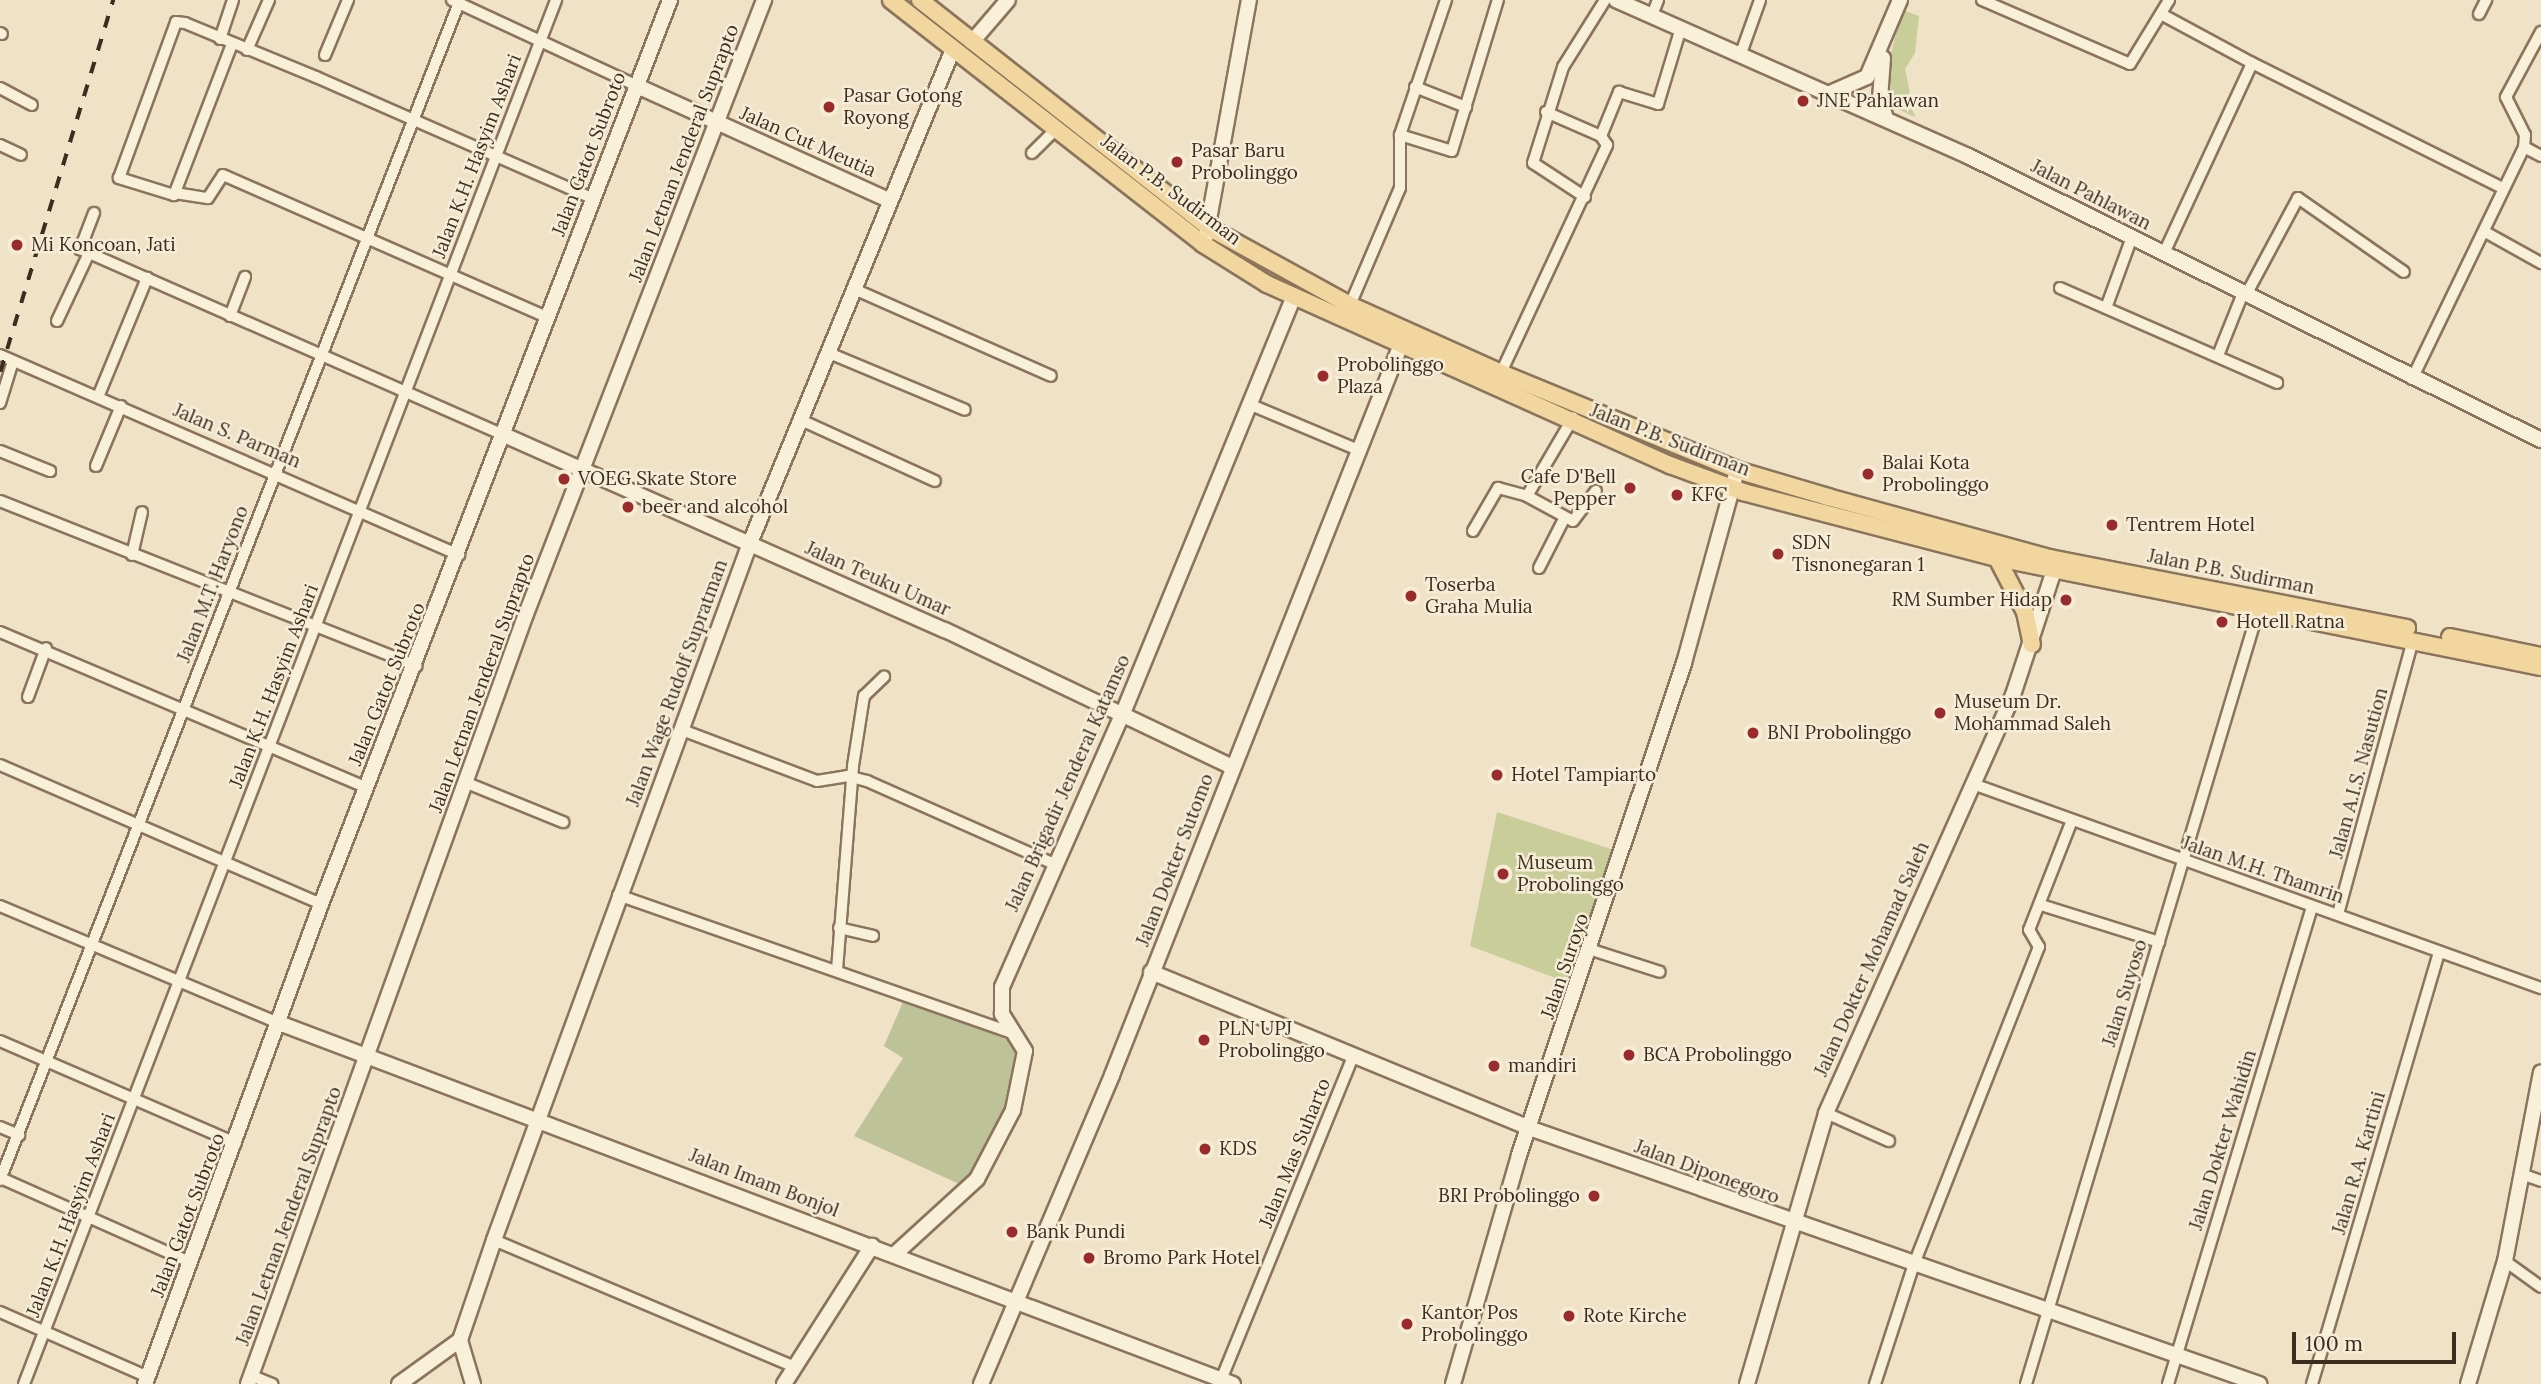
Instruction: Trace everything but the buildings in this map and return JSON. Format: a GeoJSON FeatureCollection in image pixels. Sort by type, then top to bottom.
{"type":"FeatureCollection","features":[{"type":"Feature","properties":{"kind":"main road","name":"Jalan P.B. Sudirman"},"geometry":{"type":"LineString","coordinates":[[891,0],[1203,244],[1293,298],[1400,348],[1580,405],[1744,472],[1851,511],[1997,558],[2056,565],[2541,656]]}},
{"type":"Feature","properties":{"kind":"main road","name":"Jalan P.B. Sudirman"},"geometry":{"type":"LineString","coordinates":[[920,0],[1210,228],[1350,305],[1498,380],[1570,423],[1736,490],[1851,511],[2056,565],[2258,611],[2541,667]]}},
{"type":"Feature","properties":{"kind":"main road"},"geometry":{"type":"LineString","coordinates":[[1997,558],[2025,612],[2032,644]]}},
{"type":"Feature","properties":{"kind":"street"},"geometry":{"type":"LineString","coordinates":[[220,39],[233,0]]}},
{"type":"Feature","properties":{"kind":"street"},"geometry":{"type":"LineString","coordinates":[[247,50],[269,0]]}},
{"type":"Feature","properties":{"kind":"street"},"geometry":{"type":"LineString","coordinates":[[325,55],[348,0]]}},
{"type":"Feature","properties":{"kind":"street","name":"Jalan K.H. Hasyim Ashari"},"geometry":{"type":"LineString","coordinates":[[24,1384],[90,1218],[223,862],[408,391],[449,275],[556,0]]}},
{"type":"Feature","properties":{"kind":"street","name":"Jalan Gatot Subroto"},"geometry":{"type":"LineString","coordinates":[[146,1381],[236,1143],[321,904],[459,555],[592,198],[670,0]]}},
{"type":"Feature","properties":{"kind":"street","name":"Jalan Letnan Jenderal Suprapto"},"geometry":{"type":"LineString","coordinates":[[250,1380],[582,467],[719,122],[764,0]]}},
{"type":"Feature","properties":{"kind":"street"},"geometry":{"type":"LineString","coordinates":[[972,42],[1008,0]]}},
{"type":"Feature","properties":{"kind":"street"},"geometry":{"type":"LineString","coordinates":[[1203,244],[1210,228],[1249,0]]}},
{"type":"Feature","properties":{"kind":"street"},"geometry":{"type":"LineString","coordinates":[[1350,305],[1400,188],[1400,135],[1446,0]]}},
{"type":"Feature","properties":{"kind":"street"},"geometry":{"type":"LineString","coordinates":[[1400,135],[1448,153],[1466,107],[1498,0]]}},
{"type":"Feature","properties":{"kind":"street"},"geometry":{"type":"LineString","coordinates":[[1585,197],[1534,166],[1546,112],[1563,67],[1605,0]]}},
{"type":"Feature","properties":{"kind":"street","name":"Jalan Pahlawan"},"geometry":{"type":"LineString","coordinates":[[1616,0],[1886,120],[2132,237],[2412,379],[2541,440]]}},
{"type":"Feature","properties":{"kind":"street"},"geometry":{"type":"LineString","coordinates":[[1652,15],[1658,0]]}},
{"type":"Feature","properties":{"kind":"street"},"geometry":{"type":"LineString","coordinates":[[1740,56],[1760,0]]}},
{"type":"Feature","properties":{"kind":"street"},"geometry":{"type":"LineString","coordinates":[[1886,120],[1880,99],[1884,49],[1900,0]]}},
{"type":"Feature","properties":{"kind":"street"},"geometry":{"type":"LineString","coordinates":[[1982,0],[2130,64],[2169,0]]}},
{"type":"Feature","properties":{"kind":"street"},"geometry":{"type":"LineString","coordinates":[[2479,14],[2486,0]]}},
{"type":"Feature","properties":{"kind":"street"},"geometry":{"type":"LineString","coordinates":[[457,1],[635,85]]}},
{"type":"Feature","properties":{"kind":"street","name":"Jalan M.T. Haryono"},"geometry":{"type":"LineString","coordinates":[[0,1179],[230,593],[274,470],[457,1]]}},
{"type":"Feature","properties":{"kind":"street"},"geometry":{"type":"LineString","coordinates":[[2161,15],[2503,188]]}},
{"type":"Feature","properties":{"kind":"street"},"geometry":{"type":"LineString","coordinates":[[548,318],[223,175],[208,198],[175,193],[166,197],[119,178],[117,169],[171,24],[186,23],[592,198]]}},
{"type":"Feature","properties":{"kind":"street"},"geometry":{"type":"LineString","coordinates":[[1601,136],[1619,92],[1658,104],[1681,28]]}},
{"type":"Feature","properties":{"kind":"street"},"geometry":{"type":"LineString","coordinates":[[2412,379],[2487,233],[2503,188],[2524,147],[2525,135],[2506,97],[2541,32]]}},
{"type":"Feature","properties":{"kind":"street"},"geometry":{"type":"LineString","coordinates":[[175,193],[232,44]]}},
{"type":"Feature","properties":{"kind":"street","name":"Jalan Wage Rudolf Supratman"},"geometry":{"type":"LineString","coordinates":[[460,1340],[618,895],[750,543],[953,49]]}},
{"type":"Feature","properties":{"kind":"street"},"geometry":{"type":"LineString","coordinates":[[1828,94],[1860,83],[1884,49]]}},
{"type":"Feature","properties":{"kind":"street"},"geometry":{"type":"LineString","coordinates":[[2164,253],[2252,63]]}},
{"type":"Feature","properties":{"kind":"street","name":"Jalan Cut Meutia"},"geometry":{"type":"LineString","coordinates":[[635,85],[889,200]]}},
{"type":"Feature","properties":{"kind":"street"},"geometry":{"type":"LineString","coordinates":[[1415,87],[1466,107]]}},
{"type":"Feature","properties":{"kind":"street"},"geometry":{"type":"LineString","coordinates":[[0,88],[32,105]]}},
{"type":"Feature","properties":{"kind":"street"},"geometry":{"type":"LineString","coordinates":[[1498,380],[1607,145],[1601,136],[1546,112]]}},
{"type":"Feature","properties":{"kind":"street"},"geometry":{"type":"LineString","coordinates":[[1032,153],[1056,129]]}},
{"type":"Feature","properties":{"kind":"street"},"geometry":{"type":"LineString","coordinates":[[0,145],[21,155]]}},
{"type":"Feature","properties":{"kind":"street"},"geometry":{"type":"LineString","coordinates":[[2524,147],[2541,156]]}},
{"type":"Feature","properties":{"kind":"street"},"geometry":{"type":"LineString","coordinates":[[2219,353],[2245,294],[2298,198],[2404,272]]}},
{"type":"Feature","properties":{"kind":"street"},"geometry":{"type":"LineString","coordinates":[[94,213],[80,249],[504,435]]}},
{"type":"Feature","properties":{"kind":"street"},"geometry":{"type":"LineString","coordinates":[[2487,233],[2541,264]]}},
{"type":"Feature","properties":{"kind":"street"},"geometry":{"type":"LineString","coordinates":[[2106,308],[2132,237]]}},
{"type":"Feature","properties":{"kind":"street"},"geometry":{"type":"LineString","coordinates":[[57,321],[89,253]]}},
{"type":"Feature","properties":{"kind":"street"},"geometry":{"type":"LineString","coordinates":[[230,316],[245,277]]}},
{"type":"Feature","properties":{"kind":"street"},"geometry":{"type":"LineString","coordinates":[[99,397],[147,278]]}},
{"type":"Feature","properties":{"kind":"street"},"geometry":{"type":"LineString","coordinates":[[2060,288],[2219,353],[2277,383]]}},
{"type":"Feature","properties":{"kind":"street"},"geometry":{"type":"LineString","coordinates":[[854,289],[1051,376]]}},
{"type":"Feature","properties":{"kind":"street","name":"Jalan Brigadir Jenderal Katamso"},"geometry":{"type":"LineString","coordinates":[[895,1254],[985,1169],[1023,1076],[1024,1049],[1005,1028],[1002,987],[1054,864],[1123,713],[1293,298]]}},
{"type":"Feature","properties":{"kind":"street","name":"Jalan Dokter Sutomo"},"geometry":{"type":"LineString","coordinates":[[981,1384],[1018,1301],[1361,451],[1400,348]]}},
{"type":"Feature","properties":{"kind":"street"},"geometry":{"type":"LineString","coordinates":[[830,353],[965,410]]}},
{"type":"Feature","properties":{"kind":"street","name":"Jalan S. Parman"},"geometry":{"type":"LineString","coordinates":[[0,355],[274,470],[459,555]]}},
{"type":"Feature","properties":{"kind":"street"},"geometry":{"type":"LineString","coordinates":[[0,403],[17,362]]}},
{"type":"Feature","properties":{"kind":"street"},"geometry":{"type":"LineString","coordinates":[[1250,404],[1361,451]]}},
{"type":"Feature","properties":{"kind":"street"},"geometry":{"type":"LineString","coordinates":[[1527,496],[1580,405]]}},
{"type":"Feature","properties":{"kind":"street"},"geometry":{"type":"LineString","coordinates":[[96,466],[121,406]]}},
{"type":"Feature","properties":{"kind":"street"},"geometry":{"type":"LineString","coordinates":[[801,420],[935,481]]}},
{"type":"Feature","properties":{"kind":"street","name":"Jalan Teuku Umar"},"geometry":{"type":"LineString","coordinates":[[504,435],[582,467],[1123,713],[1232,767]]}},
{"type":"Feature","properties":{"kind":"street"},"geometry":{"type":"LineString","coordinates":[[0,452],[50,471]]}},
{"type":"Feature","properties":{"kind":"street","name":"Jalan Suroyo"},"geometry":{"type":"LineString","coordinates":[[1453,1384],[1529,1128],[1591,950],[1726,519],[1744,472]]}},
{"type":"Feature","properties":{"kind":"street"},"geometry":{"type":"LineString","coordinates":[[1473,531],[1498,488],[1527,496],[1564,519],[1579,517],[1596,491]]}},
{"type":"Feature","properties":{"kind":"street"},"geometry":{"type":"LineString","coordinates":[[0,501],[416,666]]}},
{"type":"Feature","properties":{"kind":"street"},"geometry":{"type":"LineString","coordinates":[[132,555],[142,512]]}},
{"type":"Feature","properties":{"kind":"street"},"geometry":{"type":"LineString","coordinates":[[1539,568],[1564,519]]}},
{"type":"Feature","properties":{"kind":"street","name":"Jalan Dokter Mohamad Saleh"},"geometry":{"type":"LineString","coordinates":[[1747,1384],[1790,1222],[1826,1113],[1973,784],[2032,644],[2056,565]]}},
{"type":"Feature","properties":{"kind":"street","name":"Jalan Suyoso"},"geometry":{"type":"LineString","coordinates":[[2026,1384],[2258,611]]}},
{"type":"Feature","properties":{"kind":"street"},"geometry":{"type":"LineString","coordinates":[[0,632],[46,648],[271,743],[366,787]]}},
{"type":"Feature","properties":{"kind":"street","name":"Jalan A.I.S. Nasution"},"geometry":{"type":"LineString","coordinates":[[2338,915],[2413,640]]}},
{"type":"Feature","properties":{"kind":"street"},"geometry":{"type":"LineString","coordinates":[[28,697],[46,648]]}},
{"type":"Feature","properties":{"kind":"street"},"geometry":{"type":"LineString","coordinates":[[832,968],[839,928],[846,776],[864,696],[884,677]]}},
{"type":"Feature","properties":{"kind":"street"},"geometry":{"type":"LineString","coordinates":[[681,730],[817,781],[846,776],[1054,864]]}},
{"type":"Feature","properties":{"kind":"street"},"geometry":{"type":"LineString","coordinates":[[1,769],[139,824],[321,904]]}},
{"type":"Feature","properties":{"kind":"street"},"geometry":{"type":"LineString","coordinates":[[467,783],[563,822]]}},
{"type":"Feature","properties":{"kind":"street","name":"Jalan M.H. Thamrin"},"geometry":{"type":"LineString","coordinates":[[1973,784],[2541,988]]}},
{"type":"Feature","properties":{"kind":"street"},"geometry":{"type":"LineString","coordinates":[[1875,1384],[1914,1264],[2033,964],[2039,942],[2029,932],[2072,820]]}},
{"type":"Feature","properties":{"kind":"street"},"geometry":{"type":"LineString","coordinates":[[618,895],[1005,1028]]}},
{"type":"Feature","properties":{"kind":"street"},"geometry":{"type":"LineString","coordinates":[[2041,905],[2159,942]]}},
{"type":"Feature","properties":{"kind":"street"},"geometry":{"type":"LineString","coordinates":[[0,906],[279,1023]]}},
{"type":"Feature","properties":{"kind":"street","name":"Jalan Dokter Wahidin"},"geometry":{"type":"LineString","coordinates":[[2168,1384],[2312,906]]}},
{"type":"Feature","properties":{"kind":"street"},"geometry":{"type":"LineString","coordinates":[[839,928],[873,936]]}},
{"type":"Feature","properties":{"kind":"street"},"geometry":{"type":"LineString","coordinates":[[1591,950],[1660,972]]}},
{"type":"Feature","properties":{"kind":"street","name":"Jalan R.A. Kartini"},"geometry":{"type":"LineString","coordinates":[[2312,1384],[2439,952]]}},
{"type":"Feature","properties":{"kind":"street","name":"Jalan Diponegoro"},"geometry":{"type":"LineString","coordinates":[[1151,972],[1529,1128],[1790,1222],[2049,1309],[2259,1384]]}},
{"type":"Feature","properties":{"kind":"street","name":"Jalan Imam Bonjol"},"geometry":{"type":"LineString","coordinates":[[279,1023],[632,1153],[1227,1382]]}},
{"type":"Feature","properties":{"kind":"street"},"geometry":{"type":"LineString","coordinates":[[0,1041],[236,1143]]}},
{"type":"Feature","properties":{"kind":"street","name":"Jalan Mas Suharto"},"geometry":{"type":"LineString","coordinates":[[1227,1382],[1353,1056]]}},
{"type":"Feature","properties":{"kind":"street"},"geometry":{"type":"LineString","coordinates":[[2468,1384],[2505,1261],[2524,1175],[2541,1072]]}},
{"type":"Feature","properties":{"kind":"street"},"geometry":{"type":"LineString","coordinates":[[1826,1113],[1889,1141]]}},
{"type":"Feature","properties":{"kind":"street"},"geometry":{"type":"LineString","coordinates":[[0,1127],[19,1135]]}},
{"type":"Feature","properties":{"kind":"street"},"geometry":{"type":"LineString","coordinates":[[2524,1175],[2541,1181]]}},
{"type":"Feature","properties":{"kind":"street"},"geometry":{"type":"LineString","coordinates":[[0,1179],[191,1262]]}},
{"type":"Feature","properties":{"kind":"street"},"geometry":{"type":"LineString","coordinates":[[494,1240],[533,1254],[795,1367]]}},
{"type":"Feature","properties":{"kind":"street"},"geometry":{"type":"LineString","coordinates":[[784,1384],[872,1246]]}},
{"type":"Feature","properties":{"kind":"street"},"geometry":{"type":"LineString","coordinates":[[2505,1261],[2541,1287]]}},
{"type":"Feature","properties":{"kind":"street"},"geometry":{"type":"LineString","coordinates":[[0,1312],[146,1381]]}},
{"type":"Feature","properties":{"kind":"street"},"geometry":{"type":"LineString","coordinates":[[399,1384],[460,1340],[473,1384]]}},
{"type":"Feature","properties":{"kind":"street"},"geometry":{"type":"LineString","coordinates":[[250,1380],[272,1384]]}},
{"type":"Feature","properties":{"kind":"green space"},"geometry":{"type":"Polygon","coordinates":[[[1902,10],[1919,16],[1915,53],[1905,69],[1915,117],[1893,107],[1883,85],[1902,10]]]}},
{"type":"Feature","properties":{"kind":"green space"},"geometry":{"type":"Polygon","coordinates":[[[1497,812],[1617,851],[1574,985],[1470,946],[1497,812]]]}},
{"type":"Feature","properties":{"kind":"green space"},"geometry":{"type":"Polygon","coordinates":[[[905,997],[1022,1046],[1023,1076],[968,1188],[854,1136],[903,1058],[884,1046],[905,997]]]}},
{"type":"Feature","properties":{"kind":"railway"},"geometry":{"type":"LineString","coordinates":[[0,372],[113,0]]}},
{"type":"Feature","properties":{"kind":"place","name":"JNE Pahlawan"},"geometry":{"type":"Point","coordinates":[1803,101]}},
{"type":"Feature","properties":{"kind":"place","name":"Pasar Gotong Royong"},"geometry":{"type":"Point","coordinates":[829,107]}},
{"type":"Feature","properties":{"kind":"place","name":"Pasar Baru Probolinggo"},"geometry":{"type":"Point","coordinates":[1177,162]}},
{"type":"Feature","properties":{"kind":"place","name":"Mi Koncoan, Jati"},"geometry":{"type":"Point","coordinates":[17,245]}},
{"type":"Feature","properties":{"kind":"place","name":"Probolinggo Plaza"},"geometry":{"type":"Point","coordinates":[1323,376]}},
{"type":"Feature","properties":{"kind":"place","name":"Balai Kota Probolinggo"},"geometry":{"type":"Point","coordinates":[1868,474]}},
{"type":"Feature","properties":{"kind":"place","name":"VOEG Skate Store"},"geometry":{"type":"Point","coordinates":[564,479]}},
{"type":"Feature","properties":{"kind":"place","name":"Cafe D'Bell Pepper"},"geometry":{"type":"Point","coordinates":[1630,488]}},
{"type":"Feature","properties":{"kind":"place","name":"KFC"},"geometry":{"type":"Point","coordinates":[1677,495]}},
{"type":"Feature","properties":{"kind":"place","name":"beer and alcohol"},"geometry":{"type":"Point","coordinates":[628,507]}},
{"type":"Feature","properties":{"kind":"place","name":"Tentrem Hotel"},"geometry":{"type":"Point","coordinates":[2112,525]}},
{"type":"Feature","properties":{"kind":"place","name":"SDN Tisnonegaran 1"},"geometry":{"type":"Point","coordinates":[1778,554]}},
{"type":"Feature","properties":{"kind":"place","name":"Toserba Graha Mulia"},"geometry":{"type":"Point","coordinates":[1411,596]}},
{"type":"Feature","properties":{"kind":"place","name":"RM Sumber Hidap"},"geometry":{"type":"Point","coordinates":[2066,600]}},
{"type":"Feature","properties":{"kind":"place","name":"Hotell Ratna"},"geometry":{"type":"Point","coordinates":[2222,622]}},
{"type":"Feature","properties":{"kind":"place","name":"Museum Dr. Mohammad Saleh"},"geometry":{"type":"Point","coordinates":[1940,713]}},
{"type":"Feature","properties":{"kind":"place","name":"BNI Probolinggo"},"geometry":{"type":"Point","coordinates":[1753,733]}},
{"type":"Feature","properties":{"kind":"place","name":"Hotel Tampiarto"},"geometry":{"type":"Point","coordinates":[1497,775]}},
{"type":"Feature","properties":{"kind":"place","name":"Museum Probolinggo"},"geometry":{"type":"Point","coordinates":[1503,874]}},
{"type":"Feature","properties":{"kind":"place","name":"PLN UPJ Probolinggo"},"geometry":{"type":"Point","coordinates":[1204,1040]}},
{"type":"Feature","properties":{"kind":"place","name":"BCA Probolinggo"},"geometry":{"type":"Point","coordinates":[1629,1055]}},
{"type":"Feature","properties":{"kind":"place","name":"mandiri"},"geometry":{"type":"Point","coordinates":[1494,1066]}},
{"type":"Feature","properties":{"kind":"place","name":"KDS"},"geometry":{"type":"Point","coordinates":[1205,1149]}},
{"type":"Feature","properties":{"kind":"place","name":"BRI Probolinggo"},"geometry":{"type":"Point","coordinates":[1594,1196]}},
{"type":"Feature","properties":{"kind":"place","name":"Bank Pundi"},"geometry":{"type":"Point","coordinates":[1012,1232]}},
{"type":"Feature","properties":{"kind":"place","name":"Bromo Park Hotel"},"geometry":{"type":"Point","coordinates":[1089,1258]}},
{"type":"Feature","properties":{"kind":"place","name":"Rote Kirche"},"geometry":{"type":"Point","coordinates":[1569,1316]}},
{"type":"Feature","properties":{"kind":"place","name":"Kantor Pos Probolinggo"},"geometry":{"type":"Point","coordinates":[1407,1324]}}]}
